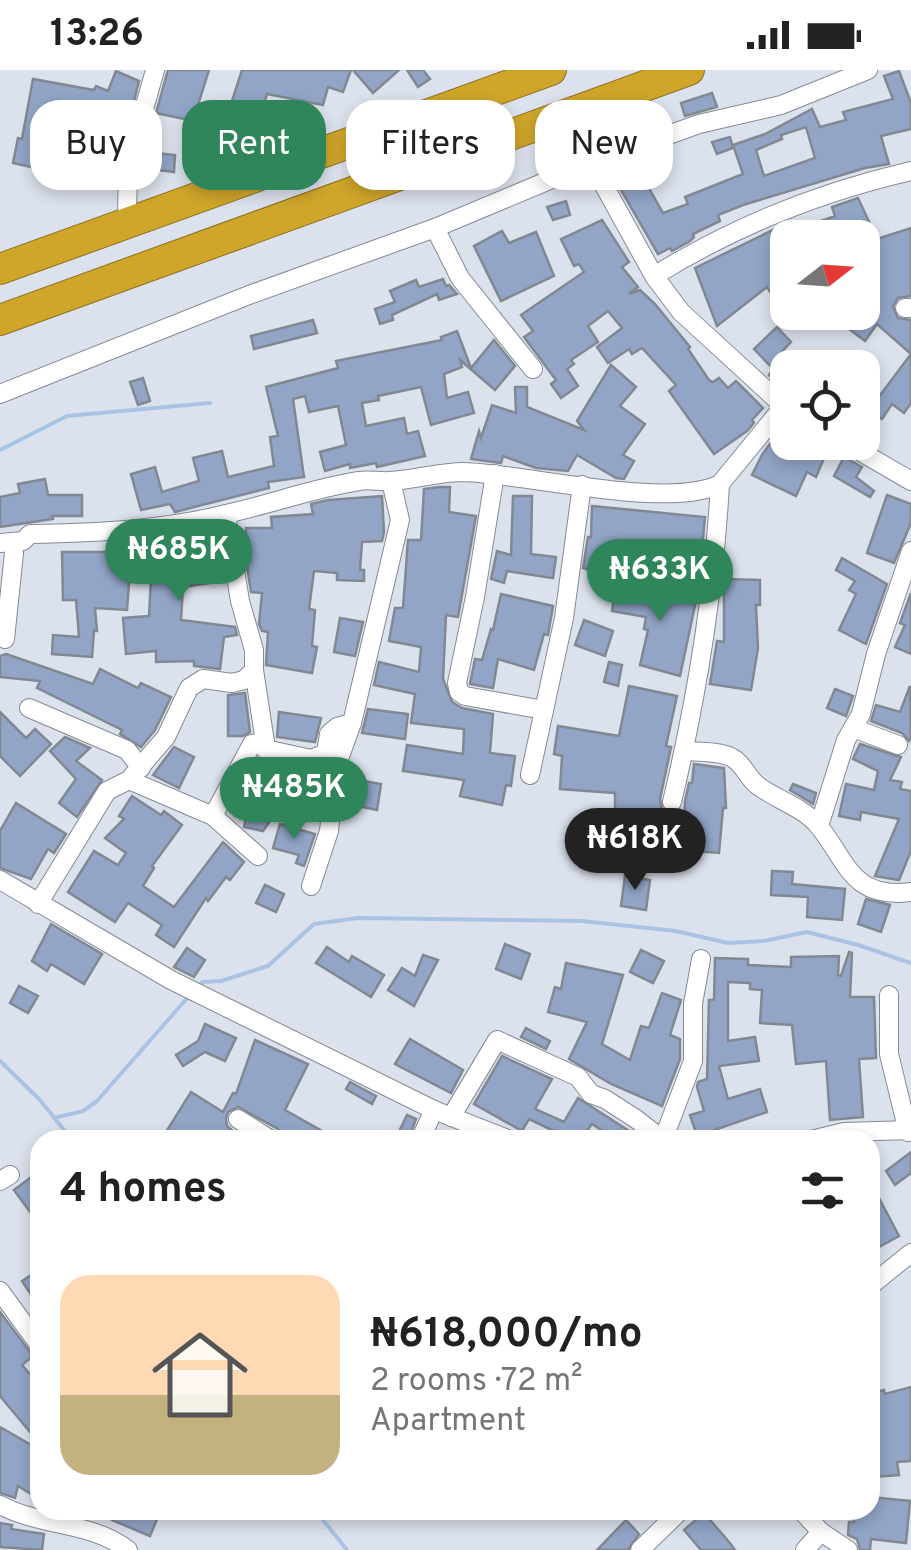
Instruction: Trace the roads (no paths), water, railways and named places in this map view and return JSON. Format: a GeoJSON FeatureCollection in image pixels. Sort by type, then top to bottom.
{"type":"FeatureCollection","features":[{"type":"Feature","properties":{"kind":"highway"},"geometry":{"type":"LineString","coordinates":[[0,269],[551,70]]}},
{"type":"Feature","properties":{"kind":"highway"},"geometry":{"type":"LineString","coordinates":[[606,100],[689,70]]}},
{"type":"Feature","properties":{"kind":"highway"},"geometry":{"type":"LineString","coordinates":[[0,320],[535,126]]}},
{"type":"Feature","properties":{"kind":"street"},"geometry":{"type":"LineString","coordinates":[[128,223],[128,171],[155,70]]}},
{"type":"Feature","properties":{"kind":"street"},"geometry":{"type":"LineString","coordinates":[[673,133],[781,105],[868,70]]}},
{"type":"Feature","properties":{"kind":"street"},"geometry":{"type":"LineString","coordinates":[[654,276],[723,235],[850,186],[911,171]]}},
{"type":"Feature","properties":{"kind":"street"},"geometry":{"type":"LineString","coordinates":[[0,394],[535,186]]}},
{"type":"Feature","properties":{"kind":"street"},"geometry":{"type":"LineString","coordinates":[[605,190],[654,276],[681,312],[770,395]]}},
{"type":"Feature","properties":{"kind":"street"},"geometry":{"type":"LineString","coordinates":[[435,228],[460,278],[533,369]]}},
{"type":"Feature","properties":{"kind":"street"},"geometry":{"type":"LineString","coordinates":[[5,639],[14,554],[6,543],[24,541],[30,534],[95,533],[226,514],[363,480],[391,481],[422,474],[495,474],[687,494],[706,492],[720,484],[770,426]]}},
{"type":"Feature","properties":{"kind":"street"},"geometry":{"type":"LineString","coordinates":[[875,460],[911,481]]}},
{"type":"Feature","properties":{"kind":"street"},"geometry":{"type":"LineString","coordinates":[[495,474],[457,683],[459,692],[465,696],[544,710]]}},
{"type":"Feature","properties":{"kind":"street"},"geometry":{"type":"LineString","coordinates":[[311,886],[328,831],[335,770],[352,723],[400,520],[391,481]]}},
{"type":"Feature","properties":{"kind":"street"},"geometry":{"type":"LineString","coordinates":[[672,802],[704,648],[720,484]]}},
{"type":"Feature","properties":{"kind":"street"},"geometry":{"type":"LineString","coordinates":[[530,776],[564,618],[582,485]]}},
{"type":"Feature","properties":{"kind":"street"},"geometry":{"type":"LineString","coordinates":[[226,514],[240,600],[254,650],[266,749],[312,759],[326,753],[329,734],[352,723]]}},
{"type":"Feature","properties":{"kind":"street"},"geometry":{"type":"LineString","coordinates":[[819,826],[846,740],[861,714],[876,654],[911,551]]}},
{"type":"Feature","properties":{"kind":"street"},"geometry":{"type":"LineString","coordinates":[[38,904],[106,792],[135,774],[166,737],[189,688],[204,679],[244,680],[254,670]]}},
{"type":"Feature","properties":{"kind":"street"},"geometry":{"type":"LineString","coordinates":[[30,708],[126,750],[135,774],[213,816],[258,856]]}},
{"type":"Feature","properties":{"kind":"street"},"geometry":{"type":"LineString","coordinates":[[853,728],[898,745]]}},
{"type":"Feature","properties":{"kind":"street"},"geometry":{"type":"LineString","coordinates":[[213,816],[252,744],[264,742]]}},
{"type":"Feature","properties":{"kind":"street"},"geometry":{"type":"LineString","coordinates":[[684,751],[727,754],[755,784],[819,826],[848,873],[859,882],[895,894],[911,892]]}},
{"type":"Feature","properties":{"kind":"street"},"geometry":{"type":"LineString","coordinates":[[0,880],[171,980],[443,1114],[484,1130]]}},
{"type":"Feature","properties":{"kind":"street"},"geometry":{"type":"LineString","coordinates":[[667,1130],[693,1061],[693,1004],[701,959]]}},
{"type":"Feature","properties":{"kind":"street"},"geometry":{"type":"LineString","coordinates":[[880,1131],[910,1131],[889,1054],[890,995]]}},
{"type":"Feature","properties":{"kind":"street"},"geometry":{"type":"LineString","coordinates":[[429,1130],[498,1040],[578,1077],[591,1094],[649,1130]]}},
{"type":"Feature","properties":{"kind":"street"},"geometry":{"type":"LineString","coordinates":[[238,1119],[255,1130]]}},
{"type":"Feature","properties":{"kind":"street"},"geometry":{"type":"LineString","coordinates":[[880,1278],[911,1252]]}},
{"type":"Feature","properties":{"kind":"street"},"geometry":{"type":"LineString","coordinates":[[0,1291],[30,1332]]}},
{"type":"Feature","properties":{"kind":"street"},"geometry":{"type":"LineString","coordinates":[[0,1505],[30,1515]]}},
{"type":"Feature","properties":{"kind":"street"},"geometry":{"type":"LineString","coordinates":[[51,1520],[86,1528],[128,1550]]}},
{"type":"Feature","properties":{"kind":"street"},"geometry":{"type":"LineString","coordinates":[[640,1550],[670,1520]]}},
{"type":"Feature","properties":{"kind":"street"},"geometry":{"type":"LineString","coordinates":[[810,1520],[848,1550]]}},
{"type":"Feature","properties":{"kind":"street"},"geometry":{"type":"LineString","coordinates":[[805,1550],[821,1532]]}},
{"type":"Feature","properties":{"kind":"waterway"},"geometry":{"type":"LineString","coordinates":[[0,450],[67,416],[210,403]]}},
{"type":"Feature","properties":{"kind":"waterway"},"geometry":{"type":"LineString","coordinates":[[199,986],[202,982],[221,981],[268,966],[314,924],[358,918],[582,921],[676,931],[728,943],[807,932],[911,963]]}},
{"type":"Feature","properties":{"kind":"waterway"},"geometry":{"type":"LineString","coordinates":[[54,1118],[83,1111],[97,1101],[189,996]]}},
{"type":"Feature","properties":{"kind":"waterway"},"geometry":{"type":"LineString","coordinates":[[0,1061],[64,1130]]}},
{"type":"Feature","properties":{"kind":"waterway"},"geometry":{"type":"LineString","coordinates":[[323,1520],[347,1550]]}}]}
